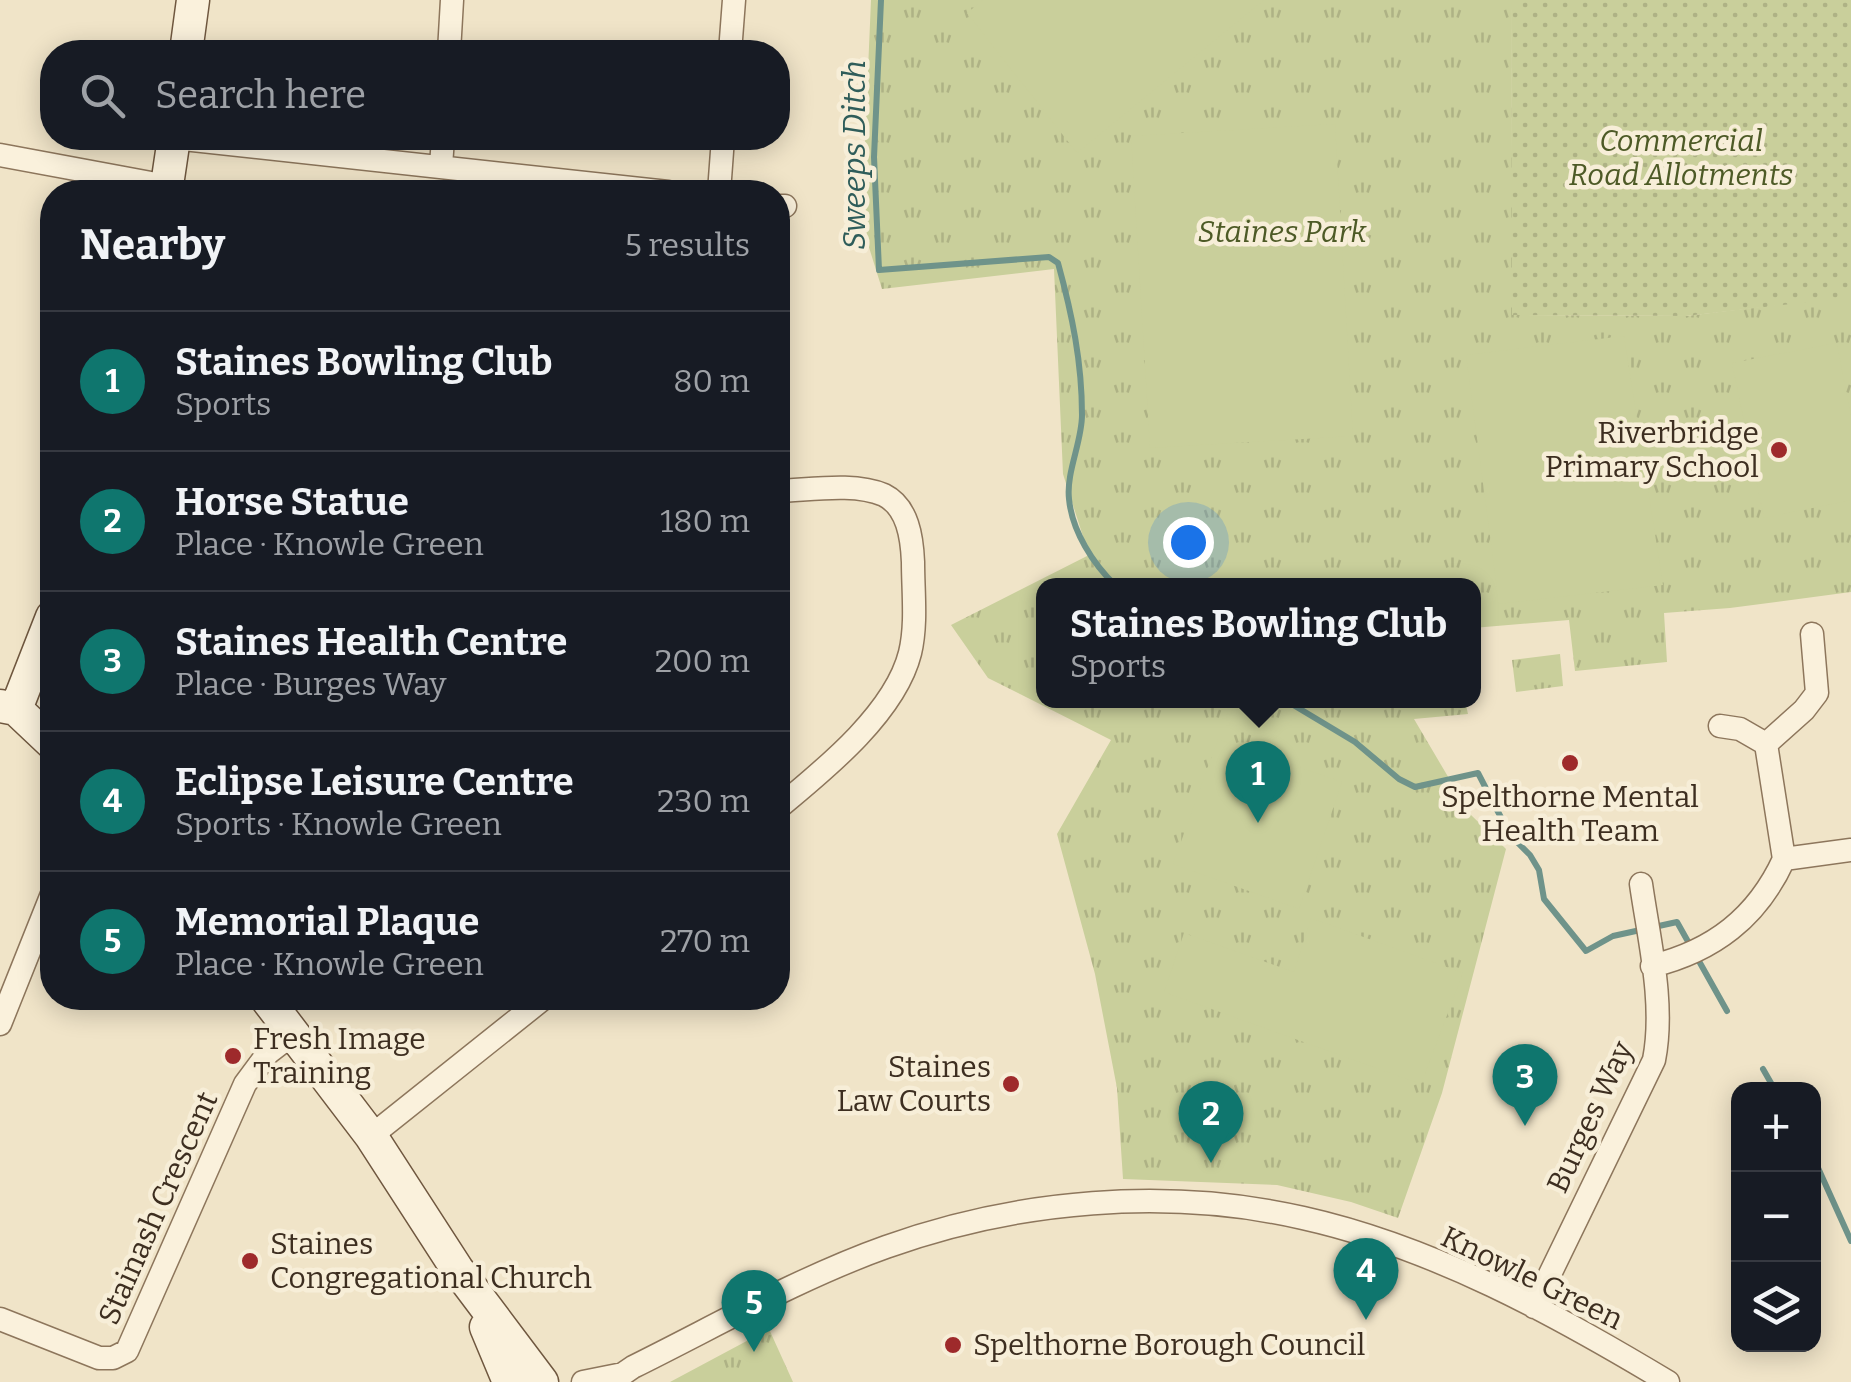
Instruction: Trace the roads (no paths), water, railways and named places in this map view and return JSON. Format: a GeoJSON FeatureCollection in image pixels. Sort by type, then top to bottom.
{"type":"FeatureCollection","features":[{"type":"Feature","properties":{"kind":"street"},"geometry":{"type":"LineString","coordinates":[[188,40],[193,0]]}},
{"type":"Feature","properties":{"kind":"street"},"geometry":{"type":"LineString","coordinates":[[450,40],[452,0]]}},
{"type":"Feature","properties":{"kind":"street"},"geometry":{"type":"LineString","coordinates":[[731,40],[734,0]]}},
{"type":"Feature","properties":{"kind":"street"},"geometry":{"type":"LineString","coordinates":[[167,180],[172,150]]}},
{"type":"Feature","properties":{"kind":"street"},"geometry":{"type":"LineString","coordinates":[[288,150],[563,180]]}},
{"type":"Feature","properties":{"kind":"street"},"geometry":{"type":"LineString","coordinates":[[441,166],[442,150]]}},
{"type":"Feature","properties":{"kind":"street"},"geometry":{"type":"LineString","coordinates":[[720,180],[722,150]]}},
{"type":"Feature","properties":{"kind":"street"},"geometry":{"type":"LineString","coordinates":[[0,155],[122,180]]}},
{"type":"Feature","properties":{"kind":"street"},"geometry":{"type":"LineString","coordinates":[[790,491],[858,489],[885,496],[903,512],[912,546],[914,632],[910,656],[898,684],[878,711],[830,764],[790,798]]}},
{"type":"Feature","properties":{"kind":"street"},"geometry":{"type":"LineString","coordinates":[[1766,744],[1817,693],[1812,634]]}},
{"type":"Feature","properties":{"kind":"street"},"geometry":{"type":"LineString","coordinates":[[40,642],[8,707],[40,732]]}},
{"type":"Feature","properties":{"kind":"street"},"geometry":{"type":"LineString","coordinates":[[1720,726],[1740,730],[1766,744]]}},
{"type":"Feature","properties":{"kind":"street"},"geometry":{"type":"LineString","coordinates":[[1652,966],[1710,946],[1750,910],[1784,859],[1766,744]]}},
{"type":"Feature","properties":{"kind":"street"},"geometry":{"type":"LineString","coordinates":[[1784,859],[1851,850]]}},
{"type":"Feature","properties":{"kind":"street","name":"Burges Way"},"geometry":{"type":"LineString","coordinates":[[1534,1307],[1654,1060],[1658,1040],[1642,892]]}},
{"type":"Feature","properties":{"kind":"street"},"geometry":{"type":"LineString","coordinates":[[0,1024],[40,924]]}},
{"type":"Feature","properties":{"kind":"street"},"geometry":{"type":"LineString","coordinates":[[276,1010],[370,1136],[457,1269],[542,1382]]}},
{"type":"Feature","properties":{"kind":"street"},"geometry":{"type":"LineString","coordinates":[[370,1136],[529,1010]]}},
{"type":"Feature","properties":{"kind":"street","name":"Stainash Crescent"},"geometry":{"type":"LineString","coordinates":[[0,1319],[98,1358],[113,1358],[127,1351],[245,1084],[268,1053],[294,1033]]}},
{"type":"Feature","properties":{"kind":"street","name":"Knowle Green"},"geometry":{"type":"LineString","coordinates":[[583,1382],[618,1378],[859,1257],[980,1219],[1040,1208],[1130,1202],[1194,1204],[1305,1218],[1380,1241],[1471,1276],[1668,1382]]}},
{"type":"Feature","properties":{"kind":"street"},"geometry":{"type":"LineString","coordinates":[[457,1269],[509,1382]]}},
{"type":"Feature","properties":{"kind":"waterway","name":"Sweeps Ditch"},"geometry":{"type":"LineString","coordinates":[[881,0],[874,157],[879,270],[1049,257],[1058,263],[1075,338],[1082,395],[1081,425],[1069,489],[1071,511],[1085,546],[1108,578]]}},
{"type":"Feature","properties":{"kind":"waterway","name":"Sweeps Ditch"},"geometry":{"type":"LineString","coordinates":[[1298,708],[1355,742],[1399,779],[1415,787],[1478,773],[1510,835],[1539,870],[1544,899],[1586,951],[1613,936],[1677,922],[1727,1011]]}},
{"type":"Feature","properties":{"kind":"waterway","name":"Sweeps Ditch"},"geometry":{"type":"LineString","coordinates":[[1763,1069],[1770,1082]]}},
{"type":"Feature","properties":{"kind":"waterway","name":"Sweeps Ditch"},"geometry":{"type":"LineString","coordinates":[[1820,1172],[1851,1241]]}},
{"type":"Feature","properties":{"kind":"place","name":"Riverbridge Primary School"},"geometry":{"type":"Point","coordinates":[1779,450]}},
{"type":"Feature","properties":{"kind":"place","name":"Spelthorne Mental Health Team"},"geometry":{"type":"Point","coordinates":[1570,763]}},
{"type":"Feature","properties":{"kind":"place","name":"Staines Bowling Club"},"geometry":{"type":"Point","coordinates":[1258,823]}},
{"type":"Feature","properties":{"kind":"place","name":"Fresh Image Training"},"geometry":{"type":"Point","coordinates":[233,1056]}},
{"type":"Feature","properties":{"kind":"place","name":"Staines Law Courts"},"geometry":{"type":"Point","coordinates":[1011,1084]}},
{"type":"Feature","properties":{"kind":"place","name":"Staines Health Centre"},"geometry":{"type":"Point","coordinates":[1525,1126]}},
{"type":"Feature","properties":{"kind":"place","name":"Horse Statue"},"geometry":{"type":"Point","coordinates":[1211,1163]}},
{"type":"Feature","properties":{"kind":"place","name":"Staines Congregational Church"},"geometry":{"type":"Point","coordinates":[250,1261]}},
{"type":"Feature","properties":{"kind":"place","name":"Eclipse Leisure Centre"},"geometry":{"type":"Point","coordinates":[1366,1320]}},
{"type":"Feature","properties":{"kind":"place","name":"Spelthorne Borough Council"},"geometry":{"type":"Point","coordinates":[953,1345]}},
{"type":"Feature","properties":{"kind":"place","name":"Memorial Plaque"},"geometry":{"type":"Point","coordinates":[754,1352]}},
{"type":"Feature","properties":{"kind":"park label","name":"Commercial Road Allotments"},"geometry":{"type":"Point","coordinates":[1681,158]}},
{"type":"Feature","properties":{"kind":"park label","name":"Staines Park"},"geometry":{"type":"Point","coordinates":[1282,232]}}]}
